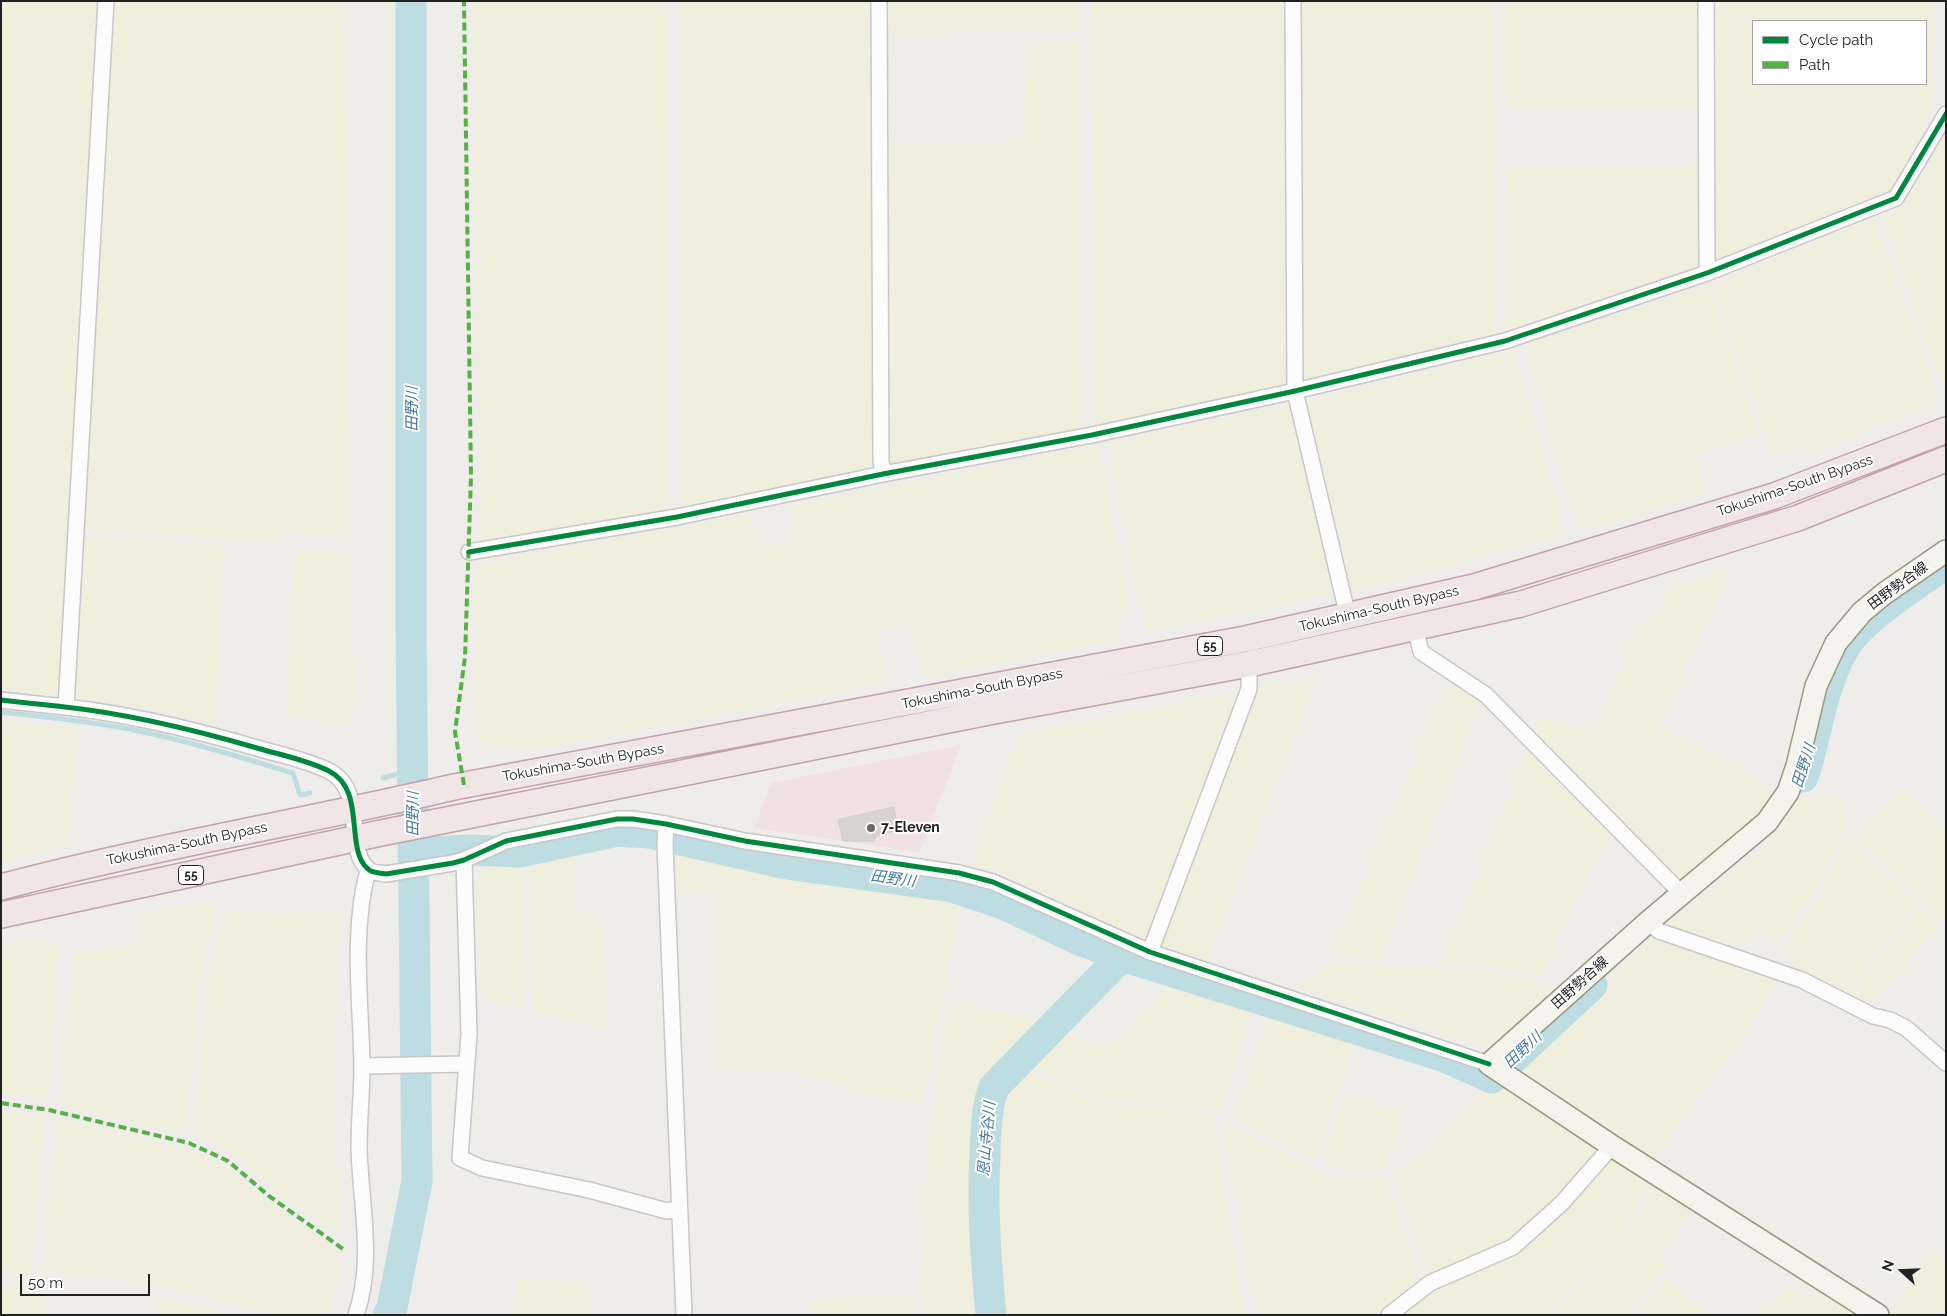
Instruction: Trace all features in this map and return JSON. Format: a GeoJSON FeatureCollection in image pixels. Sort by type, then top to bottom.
{"type":"FeatureCollection","features":[{"type":"Feature","properties":{"kind":"highway","name":"Tokushima-South Bypass"},"geometry":{"type":"LineString","coordinates":[[1,887],[154,850],[454,787],[981,690],[1348,617],[1474,587],[1774,496],[1946,430]]}},
{"type":"Feature","properties":{"kind":"highway","name":"Tokushima-South Bypass"},"geometry":{"type":"LineString","coordinates":[[1,915],[357,840],[381,833],[460,819],[989,712],[1250,664],[1521,604],[1798,518],[1946,459]]}},
{"type":"Feature","properties":{"kind":"main road","name":"田野勢合線"},"geometry":{"type":"LineString","coordinates":[[1489,1064],[1652,926],[1682,894],[1767,822],[1788,792],[1797,766],[1816,686],[1836,643],[1862,612],[1884,593],[1946,551]]}},
{"type":"Feature","properties":{"kind":"main road"},"geometry":{"type":"LineString","coordinates":[[1489,1064],[1612,1146],[1878,1315]]}},
{"type":"Feature","properties":{"kind":"street"},"geometry":{"type":"LineString","coordinates":[[66,707],[106,1]]}},
{"type":"Feature","properties":{"kind":"street"},"geometry":{"type":"LineString","coordinates":[[879,1],[881,452],[884,474]]}},
{"type":"Feature","properties":{"kind":"street"},"geometry":{"type":"LineString","coordinates":[[1293,1],[1295,392],[1348,617]]}},
{"type":"Feature","properties":{"kind":"street"},"geometry":{"type":"LineString","coordinates":[[1706,1],[1707,273]]}},
{"type":"Feature","properties":{"kind":"street"},"geometry":{"type":"LineString","coordinates":[[469,552],[677,517],[884,474],[1092,435],[1295,392],[1505,341],[1707,273],[1896,198],[1946,114]]}},
{"type":"Feature","properties":{"kind":"street"},"geometry":{"type":"LineString","coordinates":[[1415,627],[1421,652],[1486,695],[1682,894]]}},
{"type":"Feature","properties":{"kind":"street"},"geometry":{"type":"LineString","coordinates":[[1150,952],[1249,689],[1250,664]]}},
{"type":"Feature","properties":{"kind":"street"},"geometry":{"type":"LineString","coordinates":[[1,700],[66,707],[221,738],[309,763],[331,772],[364,807],[357,840],[360,860],[368,870],[386,874],[459,861],[506,841],[617,819],[633,819],[665,833],[745,841],[959,872],[993,882],[1150,952],[1489,1064]]}},
{"type":"Feature","properties":{"kind":"street"},"geometry":{"type":"LineString","coordinates":[[665,833],[684,1315]]}},
{"type":"Feature","properties":{"kind":"street"},"geometry":{"type":"LineString","coordinates":[[459,861],[469,1034],[459,1065],[460,1158],[482,1168],[589,1190],[667,1211],[679,1208]]}},
{"type":"Feature","properties":{"kind":"street"},"geometry":{"type":"LineString","coordinates":[[356,1315],[366,1259],[359,1146],[368,1066],[359,975],[362,907],[368,870]]}},
{"type":"Feature","properties":{"kind":"street"},"geometry":{"type":"LineString","coordinates":[[1652,926],[1802,980],[1873,1016],[1890,1020],[1906,1028],[1946,1063]]}},
{"type":"Feature","properties":{"kind":"street"},"geometry":{"type":"LineString","coordinates":[[368,1066],[459,1065]]}},
{"type":"Feature","properties":{"kind":"street"},"geometry":{"type":"LineString","coordinates":[[1389,1315],[1430,1283],[1513,1246],[1562,1203],[1612,1146]]}},
{"type":"Feature","properties":{"kind":"shaded area"},"geometry":{"type":"Polygon","coordinates":[[[961,745],[920,852],[754,828],[771,783],[961,745]]]}},
{"type":"Feature","properties":{"kind":"green space"},"geometry":{"type":"Polygon","coordinates":[[[1,1],[97,1],[61,688],[54,695],[1,689],[1,1]]]}},
{"type":"Feature","properties":{"kind":"green space"},"geometry":{"type":"Polygon","coordinates":[[[111,1],[345,1],[350,538],[284,531],[282,542],[84,530],[111,1]]]}},
{"type":"Feature","properties":{"kind":"green space"},"geometry":{"type":"Polygon","coordinates":[[[474,1],[666,1],[668,501],[662,510],[485,541],[480,537],[474,1]]]}},
{"type":"Feature","properties":{"kind":"green space"},"geometry":{"type":"Polygon","coordinates":[[[680,1],[874,1],[875,463],[868,471],[682,508],[680,1]]]}},
{"type":"Feature","properties":{"kind":"green space"},"geometry":{"type":"Polygon","coordinates":[[[889,1],[1080,1],[1080,32],[890,33],[889,1]]]}},
{"type":"Feature","properties":{"kind":"green space"},"geometry":{"type":"Polygon","coordinates":[[[1092,1],[1287,1],[1288,384],[1283,390],[1094,427],[1092,1]]]}},
{"type":"Feature","properties":{"kind":"green space"},"geometry":{"type":"Polygon","coordinates":[[[1300,1],[1494,1],[1497,332],[1495,335],[1306,383],[1300,380],[1300,1]]]}},
{"type":"Feature","properties":{"kind":"green space"},"geometry":{"type":"Polygon","coordinates":[[[1506,1],[1699,1],[1699,107],[1506,107],[1506,1]]]}},
{"type":"Feature","properties":{"kind":"green space"},"geometry":{"type":"Polygon","coordinates":[[[1713,1],[1933,1],[1933,108],[1900,177],[1890,190],[1871,203],[1719,261],[1714,258],[1713,1]]]}},
{"type":"Feature","properties":{"kind":"green space"},"geometry":{"type":"Polygon","coordinates":[[[1079,41],[1081,428],[896,466],[890,460],[888,144],[1025,142],[1027,42],[1079,41]]]}},
{"type":"Feature","properties":{"kind":"green space"},"geometry":{"type":"Polygon","coordinates":[[[1946,131],[1946,379],[1939,380],[1884,217],[1906,206],[1946,131]]]}},
{"type":"Feature","properties":{"kind":"green space"},"geometry":{"type":"Polygon","coordinates":[[[1701,166],[1701,262],[1694,273],[1512,331],[1508,326],[1506,168],[1701,166]]]}},
{"type":"Feature","properties":{"kind":"green space"},"geometry":{"type":"Polygon","coordinates":[[[1875,217],[1940,400],[1808,454],[1802,446],[1773,456],[1713,285],[1875,217]]]}},
{"type":"Feature","properties":{"kind":"green space"},"geometry":{"type":"Polygon","coordinates":[[[1708,287],[1760,434],[1695,454],[1707,491],[1613,522],[1578,530],[1525,345],[1708,287]]]}},
{"type":"Feature","properties":{"kind":"green space"},"geometry":{"type":"Polygon","coordinates":[[[1513,351],[1566,534],[1353,590],[1306,402],[1513,351]]]}},
{"type":"Feature","properties":{"kind":"green space"},"geometry":{"type":"Polygon","coordinates":[[[1292,405],[1334,594],[1145,631],[1109,442],[1292,405]]]}},
{"type":"Feature","properties":{"kind":"green space"},"geometry":{"type":"Polygon","coordinates":[[[1099,446],[1132,611],[1119,614],[1121,639],[922,677],[909,622],[877,629],[888,682],[542,748],[477,745],[475,571],[482,563],[748,515],[756,548],[794,540],[789,506],[1099,446]]]}},
{"type":"Feature","properties":{"kind":"green space"},"geometry":{"type":"Polygon","coordinates":[[[84,537],[224,545],[215,722],[211,724],[152,709],[79,698],[77,693],[84,537]]]}},
{"type":"Feature","properties":{"kind":"green space"},"geometry":{"type":"Polygon","coordinates":[[[294,550],[352,552],[353,705],[350,725],[288,716],[294,550]]]}},
{"type":"Feature","properties":{"kind":"green space"},"geometry":{"type":"Polygon","coordinates":[[[1733,569],[1659,727],[1727,761],[1777,791],[1761,815],[1683,882],[1534,734],[1543,716],[1594,733],[1642,619],[1652,622],[1668,589],[1733,569]]]}},
{"type":"Feature","properties":{"kind":"green space"},"geometry":{"type":"Polygon","coordinates":[[[1317,677],[1207,960],[1158,944],[1256,688],[1317,677]]]}},
{"type":"Feature","properties":{"kind":"green space"},"geometry":{"type":"Polygon","coordinates":[[[1449,681],[1480,699],[1380,960],[1332,954],[1449,681]]]}},
{"type":"Feature","properties":{"kind":"green space"},"geometry":{"type":"Polygon","coordinates":[[[1243,691],[1148,938],[1106,923],[1017,879],[972,863],[1018,734],[1243,691]]]}},
{"type":"Feature","properties":{"kind":"green space"},"geometry":{"type":"Polygon","coordinates":[[[1,720],[80,730],[68,844],[1,861],[1,720]]]}},
{"type":"Feature","properties":{"kind":"green space"},"geometry":{"type":"Polygon","coordinates":[[[1529,748],[1610,832],[1541,976],[1495,967],[1440,965],[1529,748]]]}},
{"type":"Feature","properties":{"kind":"green space"},"geometry":{"type":"Polygon","coordinates":[[[1904,790],[1946,832],[1946,919],[1943,922],[1859,839],[1866,822],[1904,790]]]}},
{"type":"Feature","properties":{"kind":"green space"},"geometry":{"type":"Polygon","coordinates":[[[1843,795],[1846,824],[1815,891],[1779,942],[1759,928],[1735,951],[1665,928],[1759,851],[1778,831],[1802,797],[1843,795]]]}},
{"type":"Feature","properties":{"kind":"green space"},"geometry":{"type":"Polygon","coordinates":[[[1849,836],[1918,903],[1845,995],[1805,976],[1795,965],[1784,947],[1819,897],[1842,842],[1849,836]]]}},
{"type":"Feature","properties":{"kind":"green space"},"geometry":{"type":"Polygon","coordinates":[[[677,845],[725,860],[763,868],[899,886],[962,898],[923,1103],[888,1098],[789,1071],[715,1070],[715,894],[676,890],[677,845]]]}},
{"type":"Feature","properties":{"kind":"green space"},"geometry":{"type":"Polygon","coordinates":[[[575,848],[577,916],[603,922],[609,1031],[533,1012],[530,856],[575,848]]]}},
{"type":"Feature","properties":{"kind":"green space"},"geometry":{"type":"Polygon","coordinates":[[[523,855],[526,1009],[488,998],[480,990],[477,886],[480,877],[493,864],[523,855]]]}},
{"type":"Feature","properties":{"kind":"green space"},"geometry":{"type":"Polygon","coordinates":[[[196,904],[217,906],[204,957],[185,1133],[59,1105],[74,953],[138,945],[140,913],[196,904]]]}},
{"type":"Feature","properties":{"kind":"green space"},"geometry":{"type":"Polygon","coordinates":[[[1921,906],[1941,925],[1870,1006],[1848,996],[1921,906]]]}},
{"type":"Feature","properties":{"kind":"green space"},"geometry":{"type":"Polygon","coordinates":[[[227,910],[277,913],[337,911],[336,1155],[339,1233],[273,1189],[227,1149],[194,1134],[211,965],[227,910]]]}},
{"type":"Feature","properties":{"kind":"green space"},"geometry":{"type":"Polygon","coordinates":[[[1654,936],[1780,979],[1767,1002],[1654,1160],[1517,1072],[1520,1065],[1654,936]]]}},
{"type":"Feature","properties":{"kind":"green space"},"geometry":{"type":"Polygon","coordinates":[[[30,938],[59,944],[47,1098],[1,1093],[1,947],[30,938]]]}},
{"type":"Feature","properties":{"kind":"green space"},"geometry":{"type":"Polygon","coordinates":[[[1333,963],[1493,972],[1560,988],[1507,1036],[1493,1043],[1481,1045],[1297,987],[1333,963]]]}},
{"type":"Feature","properties":{"kind":"green space"},"geometry":{"type":"Polygon","coordinates":[[[1174,981],[1254,1006],[1221,1109],[1104,1099],[1026,1065],[1058,1031],[1104,1049],[1112,1047],[1174,981]]]}},
{"type":"Feature","properties":{"kind":"green space"},"geometry":{"type":"Polygon","coordinates":[[[951,1002],[1036,1021],[1034,1029],[1001,1062],[985,1083],[974,1112],[971,1207],[977,1315],[924,1315],[921,1278],[929,1145],[941,1052],[951,1002]]]}},
{"type":"Feature","properties":{"kind":"green space"},"geometry":{"type":"Polygon","coordinates":[[[1270,1010],[1356,1038],[1318,1155],[1310,1158],[1233,1118],[1270,1010]]]}},
{"type":"Feature","properties":{"kind":"green space"},"geometry":{"type":"Polygon","coordinates":[[[1021,1069],[1087,1099],[1105,1103],[1214,1113],[1222,1179],[1246,1315],[995,1315],[986,1200],[991,1115],[994,1100],[999,1090],[1021,1069]]]}},
{"type":"Feature","properties":{"kind":"green space"},"geometry":{"type":"Polygon","coordinates":[[[1497,1079],[1601,1149],[1572,1183],[1536,1220],[1511,1240],[1466,1262],[1431,1275],[1393,1173],[1424,1154],[1497,1079]]]}},
{"type":"Feature","properties":{"kind":"green space"},"geometry":{"type":"Polygon","coordinates":[[[1345,1094],[1403,1113],[1385,1169],[1342,1169],[1323,1162],[1345,1094]]]}},
{"type":"Feature","properties":{"kind":"green space"},"geometry":{"type":"Polygon","coordinates":[[[1,1111],[44,1116],[31,1274],[1,1274],[1,1111]]]}},
{"type":"Feature","properties":{"kind":"green space"},"geometry":{"type":"Polygon","coordinates":[[[58,1118],[184,1149],[228,1168],[258,1194],[340,1253],[340,1277],[328,1315],[273,1315],[182,1291],[115,1279],[43,1272],[58,1118]]]}},
{"type":"Feature","properties":{"kind":"green space"},"geometry":{"type":"Polygon","coordinates":[[[1224,1122],[1323,1173],[1347,1179],[1385,1178],[1420,1278],[1376,1315],[1256,1315],[1224,1122]]]}},
{"type":"Feature","properties":{"kind":"green space"},"geometry":{"type":"Polygon","coordinates":[[[1610,1157],[1650,1182],[1633,1215],[1615,1239],[1548,1315],[1397,1315],[1435,1286],[1489,1265],[1610,1157]]]}},
{"type":"Feature","properties":{"kind":"green space"},"geometry":{"type":"Polygon","coordinates":[[[1655,1184],[1692,1208],[1666,1244],[1661,1255],[1664,1270],[1627,1315],[1553,1315],[1636,1218],[1655,1184]]]}},
{"type":"Feature","properties":{"kind":"green space"},"geometry":{"type":"Polygon","coordinates":[[[1935,1248],[1946,1256],[1946,1315],[1894,1314],[1892,1309],[1935,1248]]]}},
{"type":"Feature","properties":{"kind":"green space"},"geometry":{"type":"Polygon","coordinates":[[[1668,1276],[1693,1302],[1712,1315],[1636,1315],[1668,1276]]]}},
{"type":"Feature","properties":{"kind":"green space"},"geometry":{"type":"Polygon","coordinates":[[[517,1279],[589,1282],[591,1315],[515,1315],[517,1279]]]}},
{"type":"Feature","properties":{"kind":"green space"},"geometry":{"type":"Polygon","coordinates":[[[1787,1285],[1809,1301],[1820,1286],[1863,1315],[1748,1315],[1762,1303],[1771,1307],[1787,1285]]]}},
{"type":"Feature","properties":{"kind":"green space"},"geometry":{"type":"Polygon","coordinates":[[[1,1287],[46,1290],[46,1315],[1,1315],[1,1287]]]}},
{"type":"Feature","properties":{"kind":"green space"},"geometry":{"type":"Polygon","coordinates":[[[913,1294],[916,1315],[809,1315],[808,1301],[850,1296],[913,1294]]]}},
{"type":"Feature","properties":{"kind":"green space"},"geometry":{"type":"Polygon","coordinates":[[[156,1299],[206,1306],[230,1315],[156,1315],[156,1299]]]}},
{"type":"Feature","properties":{"kind":"building"},"geometry":{"type":"Polygon","coordinates":[[[894,807],[898,830],[876,836],[874,841],[843,841],[838,820],[894,807]]]}},
{"type":"Feature","properties":{"kind":"waterway","name":"田野川"},"geometry":{"type":"LineString","coordinates":[[388,1315],[392,1308],[417,1181],[411,627],[411,1]]}},
{"type":"Feature","properties":{"kind":"waterway","name":"田野川"},"geometry":{"type":"LineString","coordinates":[[1803,777],[1829,682],[1850,639],[1874,615],[1946,563]]}},
{"type":"Feature","properties":{"kind":"waterway"},"geometry":{"type":"LineString","coordinates":[[1,712],[117,727],[194,744],[293,773],[300,795],[310,793]]}},
{"type":"Feature","properties":{"kind":"waterway"},"geometry":{"type":"LineString","coordinates":[[383,778],[413,770]]}},
{"type":"Feature","properties":{"kind":"waterway","name":"田野川"},"geometry":{"type":"LineString","coordinates":[[413,853],[469,850],[520,852],[617,831],[649,833],[786,864],[952,887],[1001,903],[1077,939],[1122,956],[1445,1057],[1492,1078],[1592,985]]}},
{"type":"Feature","properties":{"kind":"waterway","name":"恩山寺谷川"},"geometry":{"type":"LineString","coordinates":[[991,1315],[985,1235],[984,1175],[987,1120],[994,1087],[1122,956]]}},
{"type":"Feature","properties":{"kind":"marked path"},"geometry":{"type":"LineString","coordinates":[[464,1],[471,476],[465,657],[455,732],[464,785]]}},
{"type":"Feature","properties":{"kind":"marked path"},"geometry":{"type":"LineString","coordinates":[[1,1103],[49,1110],[189,1143],[228,1161],[269,1196],[343,1249]]}},
{"type":"Feature","properties":{"kind":"cycle path"},"geometry":{"type":"LineString","coordinates":[[469,552],[677,517],[883,474],[1092,435],[1295,391],[1505,341],[1707,273],[1896,198],[1946,114]]}},
{"type":"Feature","properties":{"kind":"cycle path"},"geometry":{"type":"LineString","coordinates":[[1,700],[89,710],[162,723],[294,758],[329,771],[341,780],[348,792],[352,805],[357,848],[361,860],[368,869],[374,872],[386,874],[453,863],[506,841],[617,819],[633,819],[745,841],[959,873],[993,882],[1150,952],[1489,1064]]}},
{"type":"Feature","properties":{"kind":"place","name":"7-Eleven"},"geometry":{"type":"Point","coordinates":[871,828]}}]}
